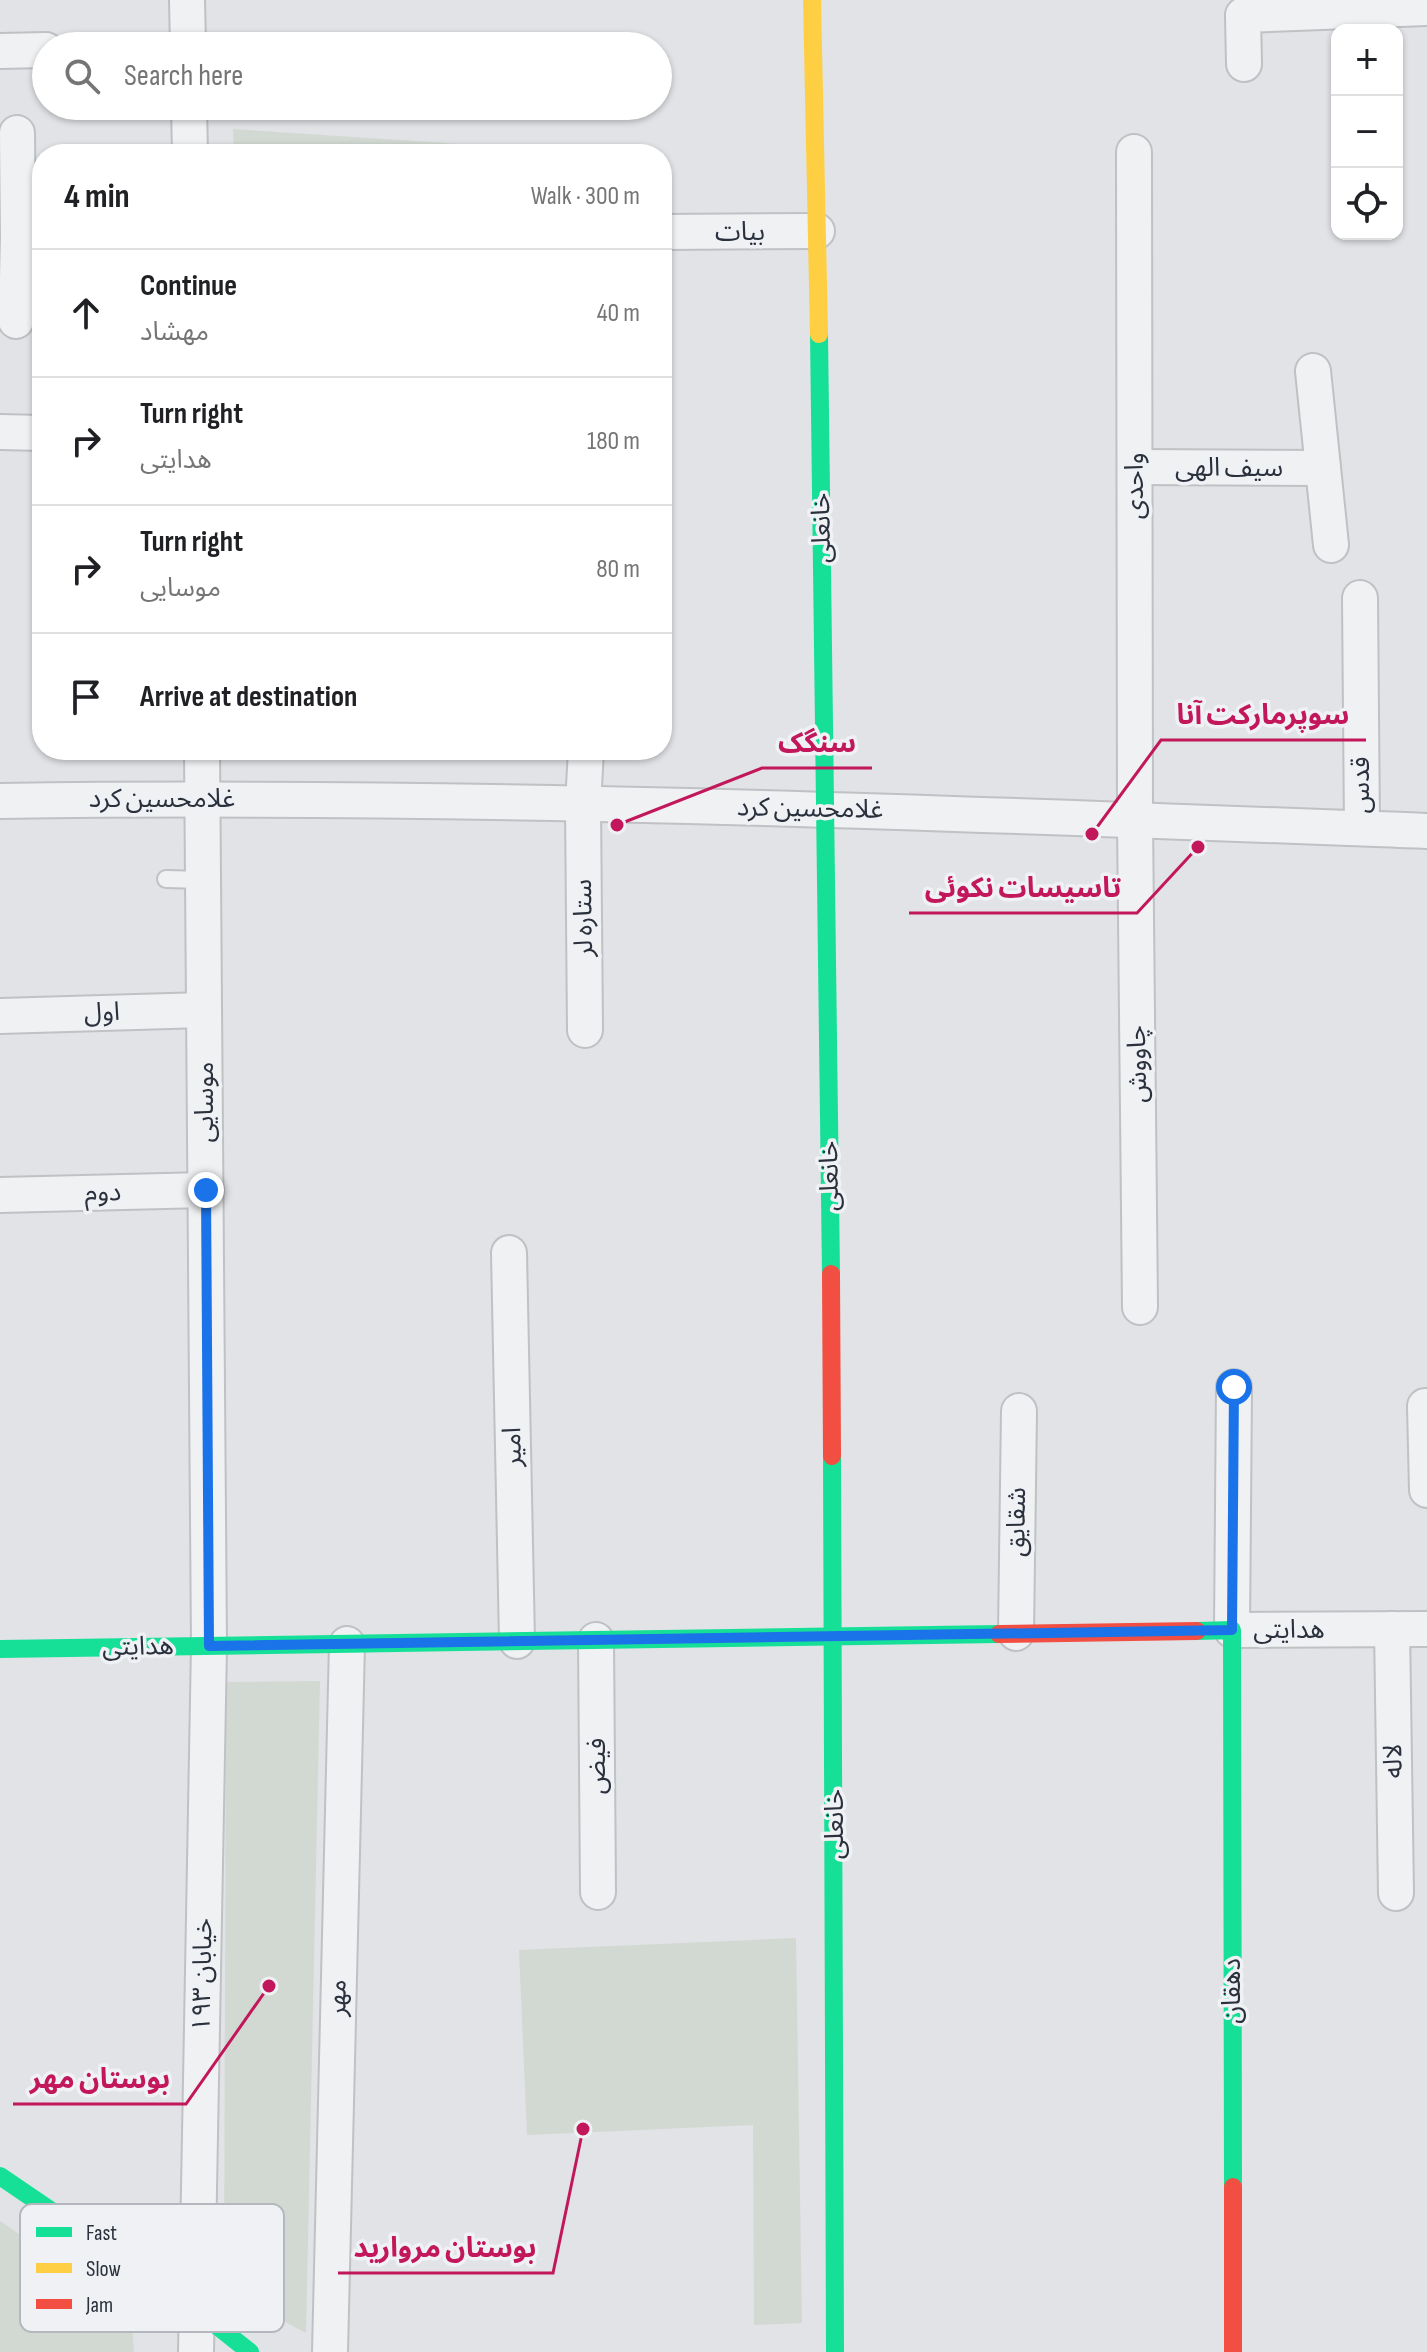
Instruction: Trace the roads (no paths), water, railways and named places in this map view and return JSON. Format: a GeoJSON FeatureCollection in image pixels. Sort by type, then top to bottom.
{"type":"FeatureCollection","features":[{"type":"Feature","properties":{"kind":"main road","name":"خانعلی"},"geometry":{"type":"LineString","coordinates":[[812,0],[826,809],[834,1636],[835,2352]]}},
{"type":"Feature","properties":{"kind":"main road","name":"هدایتی"},"geometry":{"type":"LineString","coordinates":[[0,1649],[1232,1630]]}},
{"type":"Feature","properties":{"kind":"main road","name":"دهقان"},"geometry":{"type":"LineString","coordinates":[[1232,1630],[1233,2352]]}},
{"type":"Feature","properties":{"kind":"main road"},"geometry":{"type":"LineString","coordinates":[[0,2176],[41,2204]]}},
{"type":"Feature","properties":{"kind":"main road"},"geometry":{"type":"LineString","coordinates":[[225,2332],[250,2352]]}},
{"type":"Feature","properties":{"kind":"street"},"geometry":{"type":"LineString","coordinates":[[187,0],[188,32]]}},
{"type":"Feature","properties":{"kind":"street"},"geometry":{"type":"LineString","coordinates":[[1244,64],[1243,7],[1427,8]]}},
{"type":"Feature","properties":{"kind":"street"},"geometry":{"type":"LineString","coordinates":[[0,51],[32,50]]}},
{"type":"Feature","properties":{"kind":"street"},"geometry":{"type":"LineString","coordinates":[[189,120],[190,144]]}},
{"type":"Feature","properties":{"kind":"street"},"geometry":{"type":"LineString","coordinates":[[16,321],[20,236],[17,133]]}},
{"type":"Feature","properties":{"kind":"street","name":"واحدی"},"geometry":{"type":"LineString","coordinates":[[1134,152],[1135,820]]}},
{"type":"Feature","properties":{"kind":"street","name":"بیات"},"geometry":{"type":"LineString","coordinates":[[672,232],[817,231]]}},
{"type":"Feature","properties":{"kind":"street"},"geometry":{"type":"LineString","coordinates":[[1313,371],[1331,545]]}},
{"type":"Feature","properties":{"kind":"street"},"geometry":{"type":"LineString","coordinates":[[0,432],[32,433]]}},
{"type":"Feature","properties":{"kind":"street","name":"سیف الهی"},"geometry":{"type":"LineString","coordinates":[[1135,467],[1323,468]]}},
{"type":"Feature","properties":{"kind":"street","name":"قدس"},"geometry":{"type":"LineString","coordinates":[[1360,598],[1362,828]]}},
{"type":"Feature","properties":{"kind":"street","name":"موسایی"},"geometry":{"type":"LineString","coordinates":[[202,760],[209,1646]]}},
{"type":"Feature","properties":{"kind":"street","name":"ستاره لر"},"geometry":{"type":"LineString","coordinates":[[585,760],[585,1030]]}},
{"type":"Feature","properties":{"kind":"street","name":"غلامحسین کرد"},"geometry":{"type":"LineString","coordinates":[[0,801],[203,798],[826,809],[1427,831]]}},
{"type":"Feature","properties":{"kind":"street","name":"چاووش"},"geometry":{"type":"LineString","coordinates":[[1135,820],[1140,1307]]}},
{"type":"Feature","properties":{"kind":"street","name":"اول"},"geometry":{"type":"LineString","coordinates":[[0,1016],[204,1010]]}},
{"type":"Feature","properties":{"kind":"street","name":"دوم"},"geometry":{"type":"LineString","coordinates":[[0,1195],[206,1190]]}},
{"type":"Feature","properties":{"kind":"street","name":"امیر"},"geometry":{"type":"LineString","coordinates":[[509,1253],[517,1641]]}},
{"type":"Feature","properties":{"kind":"street"},"geometry":{"type":"LineString","coordinates":[[1232,1630],[1234,1387]]}},
{"type":"Feature","properties":{"kind":"street"},"geometry":{"type":"LineString","coordinates":[[1425,1406],[1427,1490]]}},
{"type":"Feature","properties":{"kind":"street","name":"شقایق"},"geometry":{"type":"LineString","coordinates":[[1016,1633],[1019,1411]]}},
{"type":"Feature","properties":{"kind":"street","name":"لاله"},"geometry":{"type":"LineString","coordinates":[[1392,1629],[1396,1893]]}},
{"type":"Feature","properties":{"kind":"street","name":"هدایتی"},"geometry":{"type":"LineString","coordinates":[[1232,1630],[1427,1629]]}},
{"type":"Feature","properties":{"kind":"street","name":"فیض"},"geometry":{"type":"LineString","coordinates":[[596,1640],[598,1892]]}},
{"type":"Feature","properties":{"kind":"street","name":"مهر"},"geometry":{"type":"LineString","coordinates":[[330,2352],[347,1644]]}},
{"type":"Feature","properties":{"kind":"street","name":"خیابان ۱۹۳"},"geometry":{"type":"LineString","coordinates":[[199,2204],[209,1646]]}},
{"type":"Feature","properties":{"kind":"street","name":"خیابان ۱۹۳"},"geometry":{"type":"LineString","coordinates":[[196,2332],[196,2352]]}},
{"type":"Feature","properties":{"kind":"lane"},"geometry":{"type":"LineString","coordinates":[[166,879],[204,880]]}},
{"type":"Feature","properties":{"kind":"place","name":"سنگک"},"geometry":{"type":"Point","coordinates":[617,825]}},
{"type":"Feature","properties":{"kind":"place","name":"سوپرمارکت آنا"},"geometry":{"type":"Point","coordinates":[1092,834]}},
{"type":"Feature","properties":{"kind":"place","name":"تاسیسات نکوئی"},"geometry":{"type":"Point","coordinates":[1198,847]}},
{"type":"Feature","properties":{"kind":"place","name":"بوستان مهر"},"geometry":{"type":"Point","coordinates":[269,1986]}},
{"type":"Feature","properties":{"kind":"place","name":"بوستان مروارید"},"geometry":{"type":"Point","coordinates":[583,2129]}}]}
